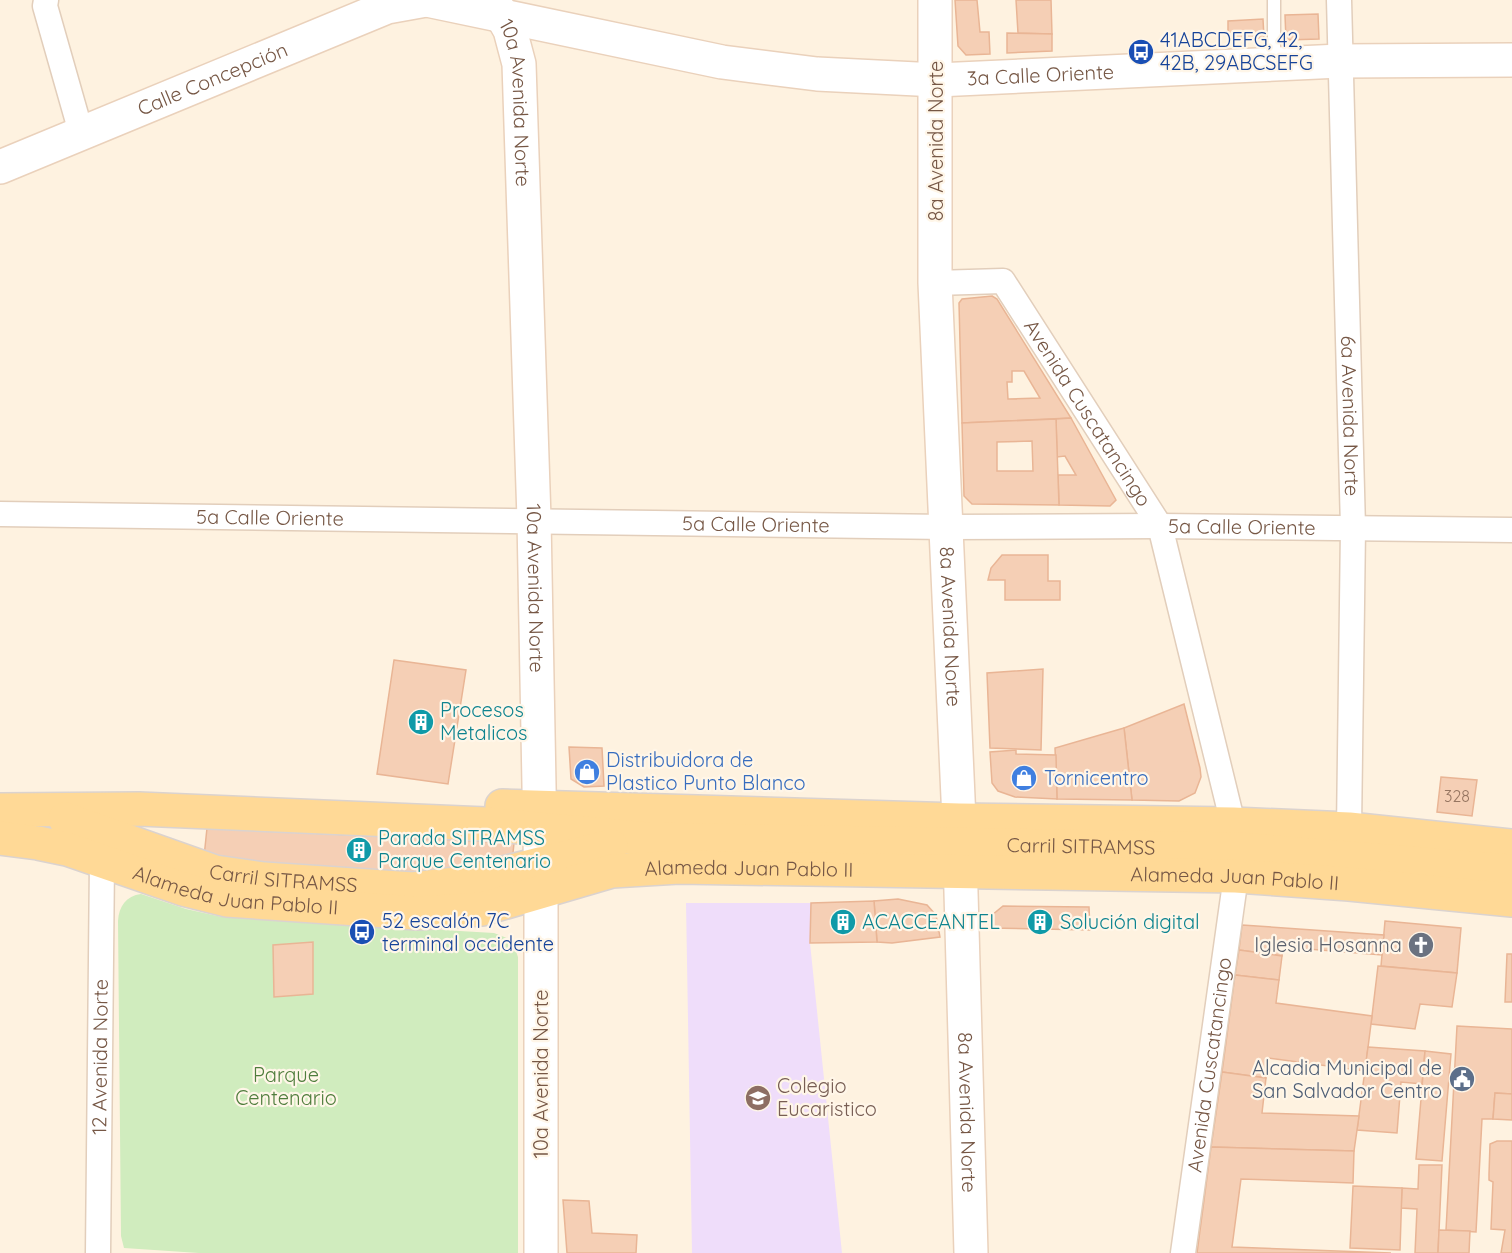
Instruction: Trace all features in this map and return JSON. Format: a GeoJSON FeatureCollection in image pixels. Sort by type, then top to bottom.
{"type":"FeatureCollection","features":[{"type":"Feature","properties":{"kind":"main road","name":"Alameda Juan Pablo II"},"geometry":{"type":"LineString","coordinates":[[0,788],[159,788],[540,819],[959,846],[1236,876],[1338,883],[1512,900]]}},
{"type":"Feature","properties":{"kind":"main road","name":"Carril SITRAMSS"},"geometry":{"type":"LineString","coordinates":[[16,811],[150,810],[486,824],[540,819],[648,839],[1239,849],[1512,872]]}},
{"type":"Feature","properties":{"kind":"main road","name":"Carril SITRAMSS"},"geometry":{"type":"LineString","coordinates":[[16,811],[83,824],[215,872],[264,879],[413,889],[541,878],[648,839]]}},
{"type":"Feature","properties":{"kind":"main road","name":"Alameda Juan Pablo II"},"geometry":{"type":"LineString","coordinates":[[0,838],[38,843],[102,861],[183,890],[259,904],[452,913],[482,909],[541,878],[1233,824],[1349,830],[1512,846]]}},
{"type":"Feature","properties":{"kind":"street"},"geometry":{"type":"LineString","coordinates":[[45,0],[82,136]]}},
{"type":"Feature","properties":{"kind":"street","name":"Calle Concepción"},"geometry":{"type":"LineString","coordinates":[[0,167],[82,136],[375,7],[427,0],[498,8]]}},
{"type":"Feature","properties":{"kind":"street","name":"8a Avenida Norte"},"geometry":{"type":"LineString","coordinates":[[935,0],[937,80],[935,283],[959,846],[971,1253]]}},
{"type":"Feature","properties":{"kind":"street","name":"6a Avenida Norte"},"geometry":{"type":"LineString","coordinates":[[1339,0],[1353,528],[1349,830]]}},
{"type":"Feature","properties":{"kind":"street","name":"3a Calle Oriente"},"geometry":{"type":"LineString","coordinates":[[498,8],[722,62],[817,74],[937,80],[1340,61],[1512,60]]}},
{"type":"Feature","properties":{"kind":"street","name":"10a Avenida Norte"},"geometry":{"type":"LineString","coordinates":[[498,8],[510,30],[519,64],[534,519],[540,819],[541,1253]]}},
{"type":"Feature","properties":{"kind":"street","name":"Avenida Cuscatancingo"},"geometry":{"type":"LineString","coordinates":[[935,283],[1003,280],[1160,526],[1233,824]]}},
{"type":"Feature","properties":{"kind":"street","name":"5a Calle Oriente"},"geometry":{"type":"LineString","coordinates":[[0,514],[534,519],[946,527],[1160,526],[1512,530]]}},
{"type":"Feature","properties":{"kind":"street","name":"12 Avenida Norte"},"geometry":{"type":"LineString","coordinates":[[98,1253],[102,861]]}},
{"type":"Feature","properties":{"kind":"street","name":"Avenida Cuscatancingo"},"geometry":{"type":"LineString","coordinates":[[1183,1253],[1236,876]]}},
{"type":"Feature","properties":{"kind":"lane"},"geometry":{"type":"LineString","coordinates":[[1274,0],[1274,64]]}},
{"type":"Feature","properties":{"kind":"shaded area","name":"Colegio Eucaristico"},"geometry":{"type":"Polygon","coordinates":[[[686,903],[811,903],[810,943],[842,1253],[692,1253],[686,903]]]}},
{"type":"Feature","properties":{"kind":"green space","name":"Parque Centenario"},"geometry":{"type":"Polygon","coordinates":[[[141,894],[186,909],[222,917],[494,933],[512,940],[518,957],[518,1253],[199,1253],[124,1248],[121,1236],[118,921],[120,911],[127,899],[141,894]]]}},
{"type":"Feature","properties":{"kind":"building"},"geometry":{"type":"Polygon","coordinates":[[[955,0],[977,0],[980,32],[989,32],[990,54],[966,55],[958,46],[955,0]]]}},
{"type":"Feature","properties":{"kind":"building"},"geometry":{"type":"Polygon","coordinates":[[[1016,0],[1051,0],[1052,34],[1018,33],[1016,0]]]}},
{"type":"Feature","properties":{"kind":"building"},"geometry":{"type":"Polygon","coordinates":[[[1318,14],[1319,39],[1286,40],[1285,15],[1318,14]]]}},
{"type":"Feature","properties":{"kind":"building"},"geometry":{"type":"Polygon","coordinates":[[[1263,19],[1264,38],[1228,39],[1228,21],[1263,19]]]}},
{"type":"Feature","properties":{"kind":"building"},"geometry":{"type":"Polygon","coordinates":[[[1007,33],[1052,34],[1052,51],[1007,53],[1007,33]]]}},
{"type":"Feature","properties":{"kind":"building"},"geometry":{"type":"Polygon","coordinates":[[[992,296],[997,299],[1071,418],[962,423],[959,303],[962,299],[992,296]],[[1012,371],[1012,382],[1007,382],[1008,399],[1040,398],[1024,371],[1012,371]]]}},
{"type":"Feature","properties":{"kind":"building"},"geometry":{"type":"Polygon","coordinates":[[[1071,418],[1116,500],[1110,506],[1059,505],[1058,475],[1076,475],[1065,456],[1057,457],[1056,419],[1071,418]]]}},
{"type":"Feature","properties":{"kind":"building"},"geometry":{"type":"Polygon","coordinates":[[[1056,419],[1059,505],[972,504],[964,496],[962,423],[1056,419]],[[1032,441],[997,442],[997,471],[1033,471],[1032,441]]]}},
{"type":"Feature","properties":{"kind":"building"},"geometry":{"type":"Polygon","coordinates":[[[1002,555],[1048,555],[1048,581],[1060,581],[1060,600],[1005,600],[1005,580],[988,580],[991,568],[1002,555]]]}},
{"type":"Feature","properties":{"kind":"building","name":"Procesos Metalicos"},"geometry":{"type":"Polygon","coordinates":[[[394,660],[466,670],[448,784],[377,774],[394,660]]]}},
{"type":"Feature","properties":{"kind":"building"},"geometry":{"type":"Polygon","coordinates":[[[1043,669],[1041,750],[990,748],[987,673],[1043,669]]]}},
{"type":"Feature","properties":{"kind":"building"},"geometry":{"type":"Polygon","coordinates":[[[1184,704],[1200,768],[1201,777],[1195,793],[1179,801],[1132,800],[1124,728],[1184,704]]]}},
{"type":"Feature","properties":{"kind":"building"},"geometry":{"type":"Polygon","coordinates":[[[1124,728],[1132,800],[1057,799],[1055,748],[1124,728]]]}},
{"type":"Feature","properties":{"kind":"building","name":"Distribuidora de Plastico Punto Blanco"},"geometry":{"type":"Polygon","coordinates":[[[569,747],[602,748],[604,786],[584,787],[571,779],[569,747]]]}},
{"type":"Feature","properties":{"kind":"building","name":"Tornicentro"},"geometry":{"type":"Polygon","coordinates":[[[1016,750],[1016,754],[1056,755],[1057,799],[1015,797],[998,791],[992,783],[990,752],[1016,750]]]}},
{"type":"Feature","properties":{"kind":"building"},"geometry":{"type":"Polygon","coordinates":[[[1441,777],[1477,780],[1472,816],[1437,812],[1441,777]]]}},
{"type":"Feature","properties":{"kind":"building","name":"Parada SITRAMSS Parque Centenario"},"geometry":{"type":"Polygon","coordinates":[[[207,828],[514,843],[512,863],[409,875],[312,870],[204,857],[207,828]]]}},
{"type":"Feature","properties":{"kind":"building"},"geometry":{"type":"Polygon","coordinates":[[[898,899],[927,905],[936,915],[940,937],[892,943],[877,942],[874,901],[898,899]]]}},
{"type":"Feature","properties":{"kind":"building","name":"ACACCEANTEL"},"geometry":{"type":"Polygon","coordinates":[[[874,901],[877,942],[810,943],[811,903],[874,901]]]}},
{"type":"Feature","properties":{"kind":"building","name":"Solución digital"},"geometry":{"type":"Polygon","coordinates":[[[1003,906],[1089,907],[1090,930],[990,928],[991,916],[1003,906]]]}},
{"type":"Feature","properties":{"kind":"building","name":"Iglesia Hosanna"},"geometry":{"type":"Polygon","coordinates":[[[1385,921],[1461,928],[1457,973],[1381,966],[1385,921]]]}},
{"type":"Feature","properties":{"kind":"building"},"geometry":{"type":"Polygon","coordinates":[[[1242,925],[1384,935],[1382,955],[1283,947],[1282,956],[1239,950],[1242,925]]]}},
{"type":"Feature","properties":{"kind":"building"},"geometry":{"type":"Polygon","coordinates":[[[313,942],[313,994],[274,997],[273,945],[313,942]]]}},
{"type":"Feature","properties":{"kind":"building"},"geometry":{"type":"Polygon","coordinates":[[[1239,950],[1282,956],[1279,980],[1235,975],[1239,950]]]}},
{"type":"Feature","properties":{"kind":"building"},"geometry":{"type":"Polygon","coordinates":[[[1507,954],[1512,954],[1512,1002],[1505,1002],[1507,954]]]}},
{"type":"Feature","properties":{"kind":"building"},"geometry":{"type":"Polygon","coordinates":[[[1378,966],[1457,973],[1452,1007],[1420,1004],[1415,1029],[1371,1024],[1378,966]]]}},
{"type":"Feature","properties":{"kind":"building"},"geometry":{"type":"Polygon","coordinates":[[[1235,975],[1279,980],[1276,1003],[1372,1016],[1365,1071],[1269,1058],[1266,1078],[1222,1072],[1235,975]]]}},
{"type":"Feature","properties":{"kind":"building"},"geometry":{"type":"Polygon","coordinates":[[[1457,1026],[1512,1029],[1512,1094],[1495,1093],[1493,1119],[1482,1119],[1476,1232],[1446,1230],[1457,1026]]]}},
{"type":"Feature","properties":{"kind":"building"},"geometry":{"type":"Polygon","coordinates":[[[1368,1047],[1425,1051],[1422,1084],[1401,1082],[1397,1133],[1357,1130],[1368,1047]]]}},
{"type":"Feature","properties":{"kind":"building"},"geometry":{"type":"Polygon","coordinates":[[[1425,1051],[1451,1054],[1442,1161],[1416,1159],[1425,1051]]]}},
{"type":"Feature","properties":{"kind":"building"},"geometry":{"type":"Polygon","coordinates":[[[1222,1072],[1266,1078],[1262,1113],[1359,1116],[1354,1151],[1211,1147],[1222,1072]]]}},
{"type":"Feature","properties":{"kind":"building"},"geometry":{"type":"Polygon","coordinates":[[[1495,1093],[1512,1094],[1512,1120],[1493,1119],[1495,1093]]]}},
{"type":"Feature","properties":{"kind":"building"},"geometry":{"type":"Polygon","coordinates":[[[1497,1141],[1512,1141],[1512,1253],[1501,1253],[1505,1230],[1491,1229],[1493,1182],[1489,1180],[1490,1144],[1497,1141]]]}},
{"type":"Feature","properties":{"kind":"building"},"geometry":{"type":"Polygon","coordinates":[[[1211,1147],[1354,1151],[1353,1183],[1241,1179],[1232,1247],[1391,1253],[1197,1253],[1211,1147]]]}},
{"type":"Feature","properties":{"kind":"building"},"geometry":{"type":"Polygon","coordinates":[[[1419,1165],[1442,1165],[1438,1253],[1415,1253],[1417,1209],[1401,1208],[1402,1188],[1418,1189],[1419,1165]]]}},
{"type":"Feature","properties":{"kind":"building"},"geometry":{"type":"Polygon","coordinates":[[[1353,1186],[1402,1188],[1400,1250],[1350,1248],[1353,1186]]]}},
{"type":"Feature","properties":{"kind":"building"},"geometry":{"type":"Polygon","coordinates":[[[563,1200],[589,1201],[592,1233],[637,1235],[636,1253],[567,1253],[563,1200]]]}},
{"type":"Feature","properties":{"kind":"building"},"geometry":{"type":"Polygon","coordinates":[[[1439,1230],[1470,1231],[1469,1253],[1438,1253],[1439,1230]]]}},
{"type":"Feature","properties":{"kind":"place","name":"41ABCDEFG, 42, 42B, 29ABCSEFG"},"geometry":{"type":"Point","coordinates":[1141,52]}},
{"type":"Feature","properties":{"kind":"place","name":"Procesos Metalicos"},"geometry":{"type":"Point","coordinates":[421,722]}},
{"type":"Feature","properties":{"kind":"place","name":"Distribuidora de Plastico Punto Blanco"},"geometry":{"type":"Point","coordinates":[587,772]}},
{"type":"Feature","properties":{"kind":"place","name":"Tornicentro"},"geometry":{"type":"Point","coordinates":[1024,778]}},
{"type":"Feature","properties":{"kind":"place","name":"Parada SITRAMSS Parque Centenario"},"geometry":{"type":"Point","coordinates":[359,850]}},
{"type":"Feature","properties":{"kind":"place","name":"ACACCEANTEL"},"geometry":{"type":"Point","coordinates":[843,922]}},
{"type":"Feature","properties":{"kind":"place","name":"Solución digital"},"geometry":{"type":"Point","coordinates":[1040,922]}},
{"type":"Feature","properties":{"kind":"place","name":"52 escalón 7C terminal occidente"},"geometry":{"type":"Point","coordinates":[362,932]}},
{"type":"Feature","properties":{"kind":"place","name":"Iglesia Hosanna"},"geometry":{"type":"Point","coordinates":[1421,945]}},
{"type":"Feature","properties":{"kind":"place","name":"Alcadia Municipal de San Salvador Centro"},"geometry":{"type":"Point","coordinates":[1462,1079]}},
{"type":"Feature","properties":{"kind":"place","name":"Colegio Eucaristico"},"geometry":{"type":"Point","coordinates":[758,1098]}}]}
